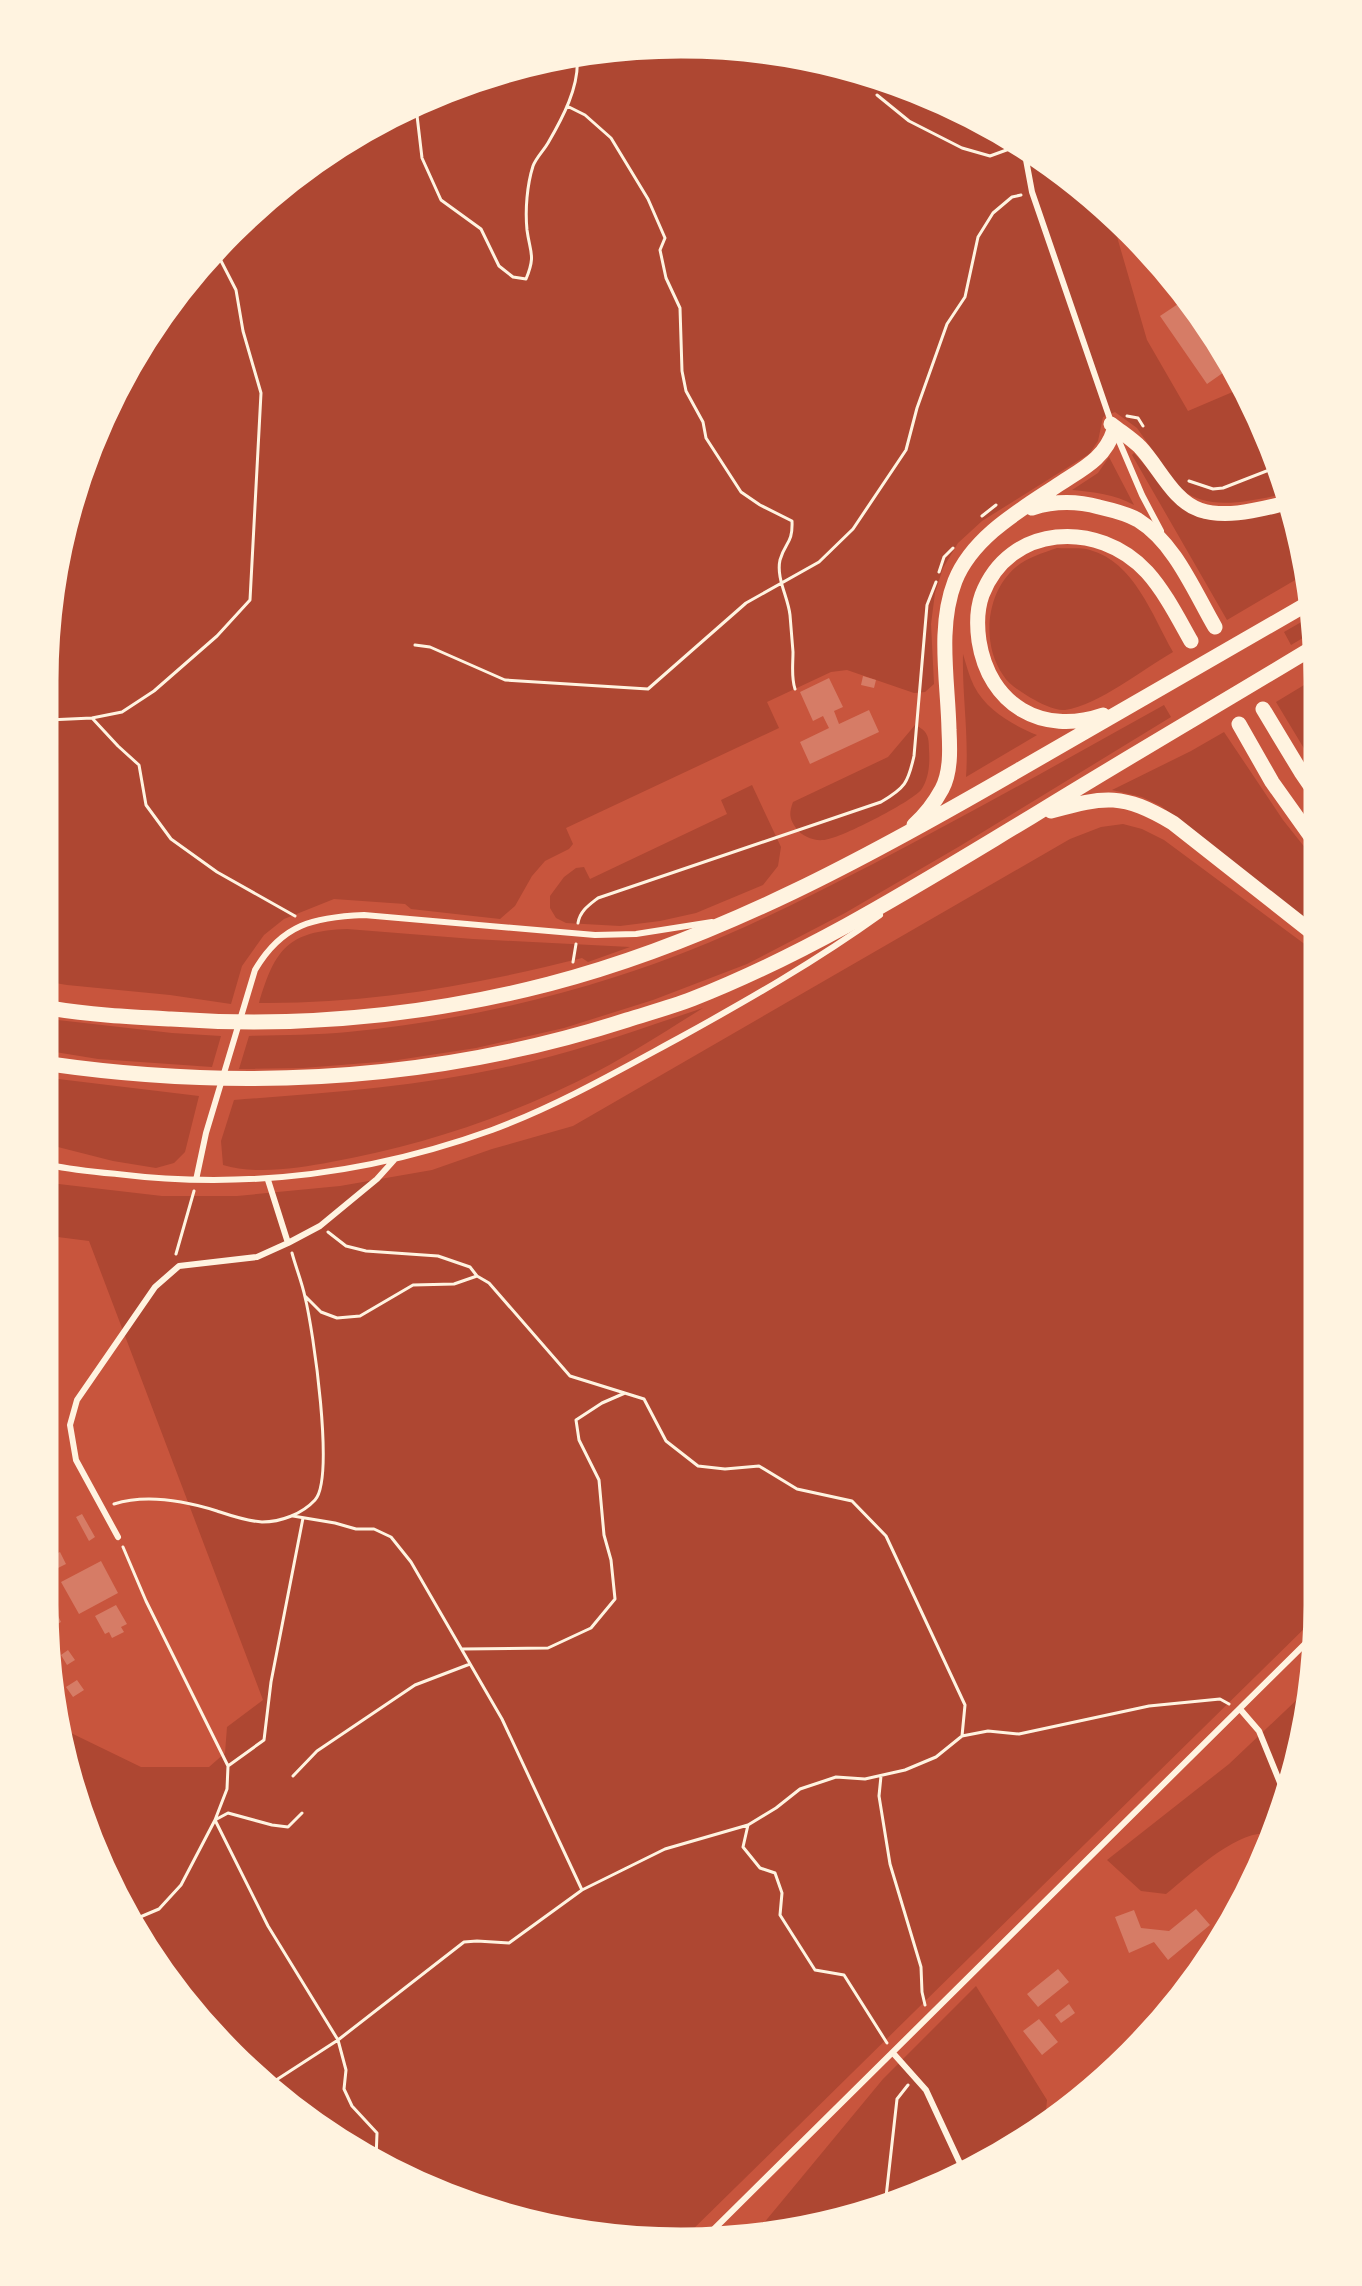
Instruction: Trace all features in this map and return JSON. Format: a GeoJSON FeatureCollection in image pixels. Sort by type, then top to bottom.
{"type":"FeatureCollection","features":[{"type":"Feature","properties":{"kind":"main road"},"geometry":{"type":"LineString","coordinates":[[897,840],[932,805],[943,788],[947,773],[950,747],[945,624],[950,596],[960,570],[976,548],[1017,513],[1091,465],[1106,448],[1113,427],[1141,448],[1189,505],[1218,513],[1243,512],[1280,505]]}},
{"type":"Feature","properties":{"kind":"main road"},"geometry":{"type":"LineString","coordinates":[[1017,513],[1044,504],[1069,502],[1111,510],[1137,520],[1151,530],[1173,554],[1215,627]]}},
{"type":"Feature","properties":{"kind":"main road"},"geometry":{"type":"LineString","coordinates":[[1132,705],[1089,720],[1062,722],[1032,716],[1012,705],[995,686],[982,658],[977,627],[981,597],[995,570],[1016,551],[1044,537],[1077,536],[1104,542],[1124,553],[1147,571],[1168,600],[1191,641]]}},
{"type":"Feature","properties":{"kind":"main road"},"geometry":{"type":"LineString","coordinates":[[57,1009],[177,1020],[265,1023],[346,1020],[425,1010],[550,984],[615,964],[736,918],[897,840],[1301,608]]}},
{"type":"Feature","properties":{"kind":"main road"},"geometry":{"type":"LineString","coordinates":[[57,1065],[105,1072],[180,1078],[276,1080],[363,1075],[427,1068],[508,1053],[594,1030],[690,1000],[752,974],[822,939],[924,883],[1304,653]]}},
{"type":"Feature","properties":{"kind":"main road"},"geometry":{"type":"LineString","coordinates":[[1263,709],[1305,778]]}},
{"type":"Feature","properties":{"kind":"main road"},"geometry":{"type":"LineString","coordinates":[[1239,723],[1272,782],[1305,828]]}},
{"type":"Feature","properties":{"kind":"main road"},"geometry":{"type":"LineString","coordinates":[[1033,815],[1095,799],[1120,799],[1138,804],[1173,823],[1305,927]]}},
{"type":"Feature","properties":{"kind":"street"},"geometry":{"type":"LineString","coordinates":[[1026,161],[1032,192],[1113,427],[1142,495],[1173,554]]}},
{"type":"Feature","properties":{"kind":"street"},"geometry":{"type":"LineString","coordinates":[[57,1166],[154,1179],[268,1180],[332,1172],[448,1145],[494,1129],[557,1102],[739,1005],[839,944],[924,883]]}},
{"type":"Feature","properties":{"kind":"street"},"geometry":{"type":"LineString","coordinates":[[196,1180],[206,1133],[255,970],[264,954],[275,943],[307,922],[330,916],[364,915],[576,933],[636,934],[736,918]]}},
{"type":"Feature","properties":{"kind":"street"},"geometry":{"type":"LineString","coordinates":[[118,1537],[76,1460],[70,1436],[72,1414],[77,1400],[155,1287],[179,1266],[257,1257],[320,1226],[378,1179],[395,1159]]}},
{"type":"Feature","properties":{"kind":"street"},"geometry":{"type":"LineString","coordinates":[[268,1180],[288,1243]]}},
{"type":"Feature","properties":{"kind":"street"},"geometry":{"type":"LineString","coordinates":[[715,2228],[1304,1645]]}},
{"type":"Feature","properties":{"kind":"street"},"geometry":{"type":"LineString","coordinates":[[1240,1709],[1258,1731],[1279,1782]]}},
{"type":"Feature","properties":{"kind":"street"},"geometry":{"type":"LineString","coordinates":[[893,2053],[926,2090],[960,2163]]}},
{"type":"Feature","properties":{"kind":"path"},"geometry":{"type":"LineString","coordinates":[[417,115],[422,158],[441,200],[481,229],[499,266],[513,277],[526,279],[533,262],[527,228],[528,191],[534,164],[567,106],[578,66]]}},
{"type":"Feature","properties":{"kind":"path"},"geometry":{"type":"LineString","coordinates":[[877,95],[909,121],[962,148],[990,156],[1008,150]]}},
{"type":"Feature","properties":{"kind":"path"},"geometry":{"type":"LineString","coordinates":[[567,106],[585,115],[611,138],[648,199],[664,238],[660,250],[666,278],[680,308],[682,371],[686,391],[703,422],[706,438],[741,492],[760,505],[792,521],[792,536],[780,561],[781,584],[790,613],[792,682],[795,689]]}},
{"type":"Feature","properties":{"kind":"path"},"geometry":{"type":"LineString","coordinates":[[415,645],[430,647],[505,680],[648,689],[746,603],[819,562],[854,529],[906,450],[917,408],[947,324],[965,297],[978,237],[993,213],[1012,197],[1032,192]]}},
{"type":"Feature","properties":{"kind":"path"},"geometry":{"type":"LineString","coordinates":[[57,720],[92,718],[122,712],[154,691],[217,636],[250,600],[261,393],[243,331],[236,290],[221,261]]}},
{"type":"Feature","properties":{"kind":"path"},"geometry":{"type":"LineString","coordinates":[[1113,427],[1126,416],[1132,416],[1138,418],[1148,434]]}},
{"type":"Feature","properties":{"kind":"path"},"geometry":{"type":"LineString","coordinates":[[1185,478],[1199,486],[1213,489],[1223,488],[1268,470]]}},
{"type":"Feature","properties":{"kind":"path"},"geometry":{"type":"LineString","coordinates":[[980,519],[996,505]]}},
{"type":"Feature","properties":{"kind":"path"},"geometry":{"type":"LineString","coordinates":[[566,966],[573,962],[579,917],[586,907],[598,898],[880,801],[901,790],[909,778],[914,756],[927,606],[944,557],[959,542]]}},
{"type":"Feature","properties":{"kind":"path"},"geometry":{"type":"LineString","coordinates":[[92,718],[139,765],[146,805],[171,839],[218,872],[307,922]]}},
{"type":"Feature","properties":{"kind":"path"},"geometry":{"type":"LineString","coordinates":[[174,1259],[192,1199]]}},
{"type":"Feature","properties":{"kind":"path"},"geometry":{"type":"LineString","coordinates":[[320,1226],[346,1246],[366,1251],[438,1256],[471,1267],[477,1276],[489,1283],[570,1376],[644,1400],[666,1441],[698,1466],[725,1469],[759,1466],[797,1489],[852,1501],[886,1536],[965,1705],[962,1736]]}},
{"type":"Feature","properties":{"kind":"path"},"geometry":{"type":"LineString","coordinates":[[288,1243],[305,1296],[314,1338],[323,1421],[322,1483],[316,1499],[293,1516]]}},
{"type":"Feature","properties":{"kind":"path"},"geometry":{"type":"LineString","coordinates":[[305,1296],[321,1312],[337,1318],[360,1316],[413,1286],[454,1284],[477,1276]]}},
{"type":"Feature","properties":{"kind":"path"},"geometry":{"type":"LineString","coordinates":[[462,1650],[548,1648],[591,1628],[615,1599],[611,1560],[604,1534],[599,1480],[579,1440],[576,1420],[602,1403],[625,1393]]}},
{"type":"Feature","properties":{"kind":"path"},"geometry":{"type":"LineString","coordinates":[[101,1508],[128,1500],[149,1498],[216,1510],[239,1518],[262,1522],[293,1516],[357,1529],[374,1529],[391,1537],[411,1562],[502,1719],[582,1890]]}},
{"type":"Feature","properties":{"kind":"path"},"geometry":{"type":"LineString","coordinates":[[228,1766],[264,1740],[271,1682],[303,1518]]}},
{"type":"Feature","properties":{"kind":"path"},"geometry":{"type":"LineString","coordinates":[[118,1537],[146,1601],[228,1766],[227,1789],[215,1820],[181,1885],[159,1909],[141,1917]]}},
{"type":"Feature","properties":{"kind":"path"},"geometry":{"type":"LineString","coordinates":[[293,1776],[317,1751],[416,1685],[470,1664]]}},
{"type":"Feature","properties":{"kind":"path"},"geometry":{"type":"LineString","coordinates":[[277,2080],[338,2040],[464,1942],[509,1943],[582,1890],[665,1849],[748,1825],[776,1808],[800,1789],[836,1777],[865,1779],[904,1770],[936,1757],[962,1736],[988,1731],[1019,1734],[1149,1706],[1220,1700],[1240,1709]]}},
{"type":"Feature","properties":{"kind":"path"},"geometry":{"type":"LineString","coordinates":[[881,1776],[879,1796],[891,1864],[921,1967],[922,1992],[929,2018]]}},
{"type":"Feature","properties":{"kind":"path"},"geometry":{"type":"LineString","coordinates":[[215,1820],[228,1813],[288,1827],[302,1814]]}},
{"type":"Feature","properties":{"kind":"path"},"geometry":{"type":"LineString","coordinates":[[215,1820],[268,1926],[338,2040],[346,2070],[344,2089],[352,2106],[377,2133],[376,2149]]}},
{"type":"Feature","properties":{"kind":"path"},"geometry":{"type":"LineString","coordinates":[[748,1825],[743,1847],[760,1868],[775,1873],[782,1893],[780,1915],[809,1961],[815,1970],[844,1975],[893,2053]]}},
{"type":"Feature","properties":{"kind":"path"},"geometry":{"type":"LineString","coordinates":[[886,2194],[897,2099],[905,2086],[916,2078]]}},
{"type":"Feature","properties":{"kind":"shaded area"},"geometry":{"type":"Polygon","coordinates":[[[640,58],[722,58],[762,62],[843,78],[882,90],[957,121],[993,141],[1028,162],[1092,212],[1116,235],[1147,340],[1188,411],[1234,392],[1241,405],[1258,442],[1277,495],[1230,503],[1191,496],[1179,488],[1137,428],[1115,412],[1103,417],[1098,441],[1089,454],[982,521],[958,543],[943,568],[935,593],[931,624],[934,684],[925,692],[914,693],[847,670],[831,672],[767,702],[779,728],[566,828],[573,844],[569,849],[545,861],[532,876],[515,906],[500,919],[411,909],[405,904],[334,899],[284,919],[264,935],[242,966],[231,1004],[170,995],[57,983],[58,640],[62,600],[78,519],[104,442],[121,405],[162,334],[186,301],[240,240],[301,186],[334,162],[405,121],[442,104],[519,78],[600,62],[640,58]]]}},
{"type":"Feature","properties":{"kind":"shaded area"},"geometry":{"type":"Polygon","coordinates":[[[1134,453],[1184,509],[1197,517],[1216,521],[1282,511],[1296,579],[1227,620],[1132,455],[1134,453]]]}},
{"type":"Feature","properties":{"kind":"shaded area"},"geometry":{"type":"Polygon","coordinates":[[[1109,457],[1134,505],[1111,496],[1072,490],[1098,473],[1109,457]]]}},
{"type":"Feature","properties":{"kind":"shaded area"},"geometry":{"type":"Polygon","coordinates":[[[1057,548],[1090,550],[1105,556],[1119,566],[1140,592],[1173,652],[1106,694],[1078,707],[1065,710],[1052,708],[1039,702],[1008,682],[996,662],[990,633],[993,604],[1006,578],[1016,567],[1026,561],[1057,548]]]}},
{"type":"Feature","properties":{"kind":"shaded area"},"geometry":{"type":"Polygon","coordinates":[[[1302,622],[1304,637],[1291,645],[1284,632],[1302,622]]]}},
{"type":"Feature","properties":{"kind":"shaded area"},"geometry":{"type":"Polygon","coordinates":[[[963,654],[974,686],[986,703],[1010,722],[1037,735],[966,777],[967,746],[963,654]]]}},
{"type":"Feature","properties":{"kind":"shaded area"},"geometry":{"type":"Polygon","coordinates":[[[1305,684],[1305,750],[1276,702],[1305,684]]]}},
{"type":"Feature","properties":{"kind":"shaded area"},"geometry":{"type":"Polygon","coordinates":[[[1164,705],[1171,717],[960,846],[845,913],[747,964],[653,1000],[564,1028],[476,1048],[391,1061],[303,1068],[239,1069],[249,1036],[348,1032],[415,1024],[483,1012],[582,987],[681,954],[778,911],[873,864],[983,806],[1164,705]]]}},
{"type":"Feature","properties":{"kind":"shaded area"},"geometry":{"type":"Polygon","coordinates":[[[915,725],[927,735],[929,760],[926,781],[915,796],[858,827],[831,838],[816,840],[798,831],[790,815],[793,802],[888,757],[915,725]]]}},
{"type":"Feature","properties":{"kind":"shaded area"},"geometry":{"type":"Polygon","coordinates":[[[1224,732],[1283,820],[1305,848],[1305,918],[1161,806],[1142,797],[1112,790],[1224,732]]]}},
{"type":"Feature","properties":{"kind":"shaded area"},"geometry":{"type":"Polygon","coordinates":[[[752,785],[781,847],[778,866],[763,885],[696,913],[660,921],[620,926],[566,923],[556,918],[550,908],[550,896],[564,877],[576,868],[584,867],[590,879],[727,814],[721,800],[752,785]]]}},
{"type":"Feature","properties":{"kind":"shaded area"},"geometry":{"type":"Polygon","coordinates":[[[1123,824],[1142,829],[1164,840],[1305,944],[1304,1628],[693,2229],[640,2228],[559,2217],[480,2196],[405,2165],[334,2124],[301,2100],[240,2046],[212,2016],[162,1952],[141,1917],[104,1844],[90,1806],[70,1732],[141,1767],[209,1767],[225,1753],[227,1727],[263,1700],[89,1241],[57,1237],[57,1184],[162,1196],[237,1196],[340,1186],[432,1170],[492,1149],[573,1126],[1070,839],[1101,827],[1123,824]]]}},
{"type":"Feature","properties":{"kind":"shaded area"},"geometry":{"type":"Polygon","coordinates":[[[347,929],[473,939],[630,947],[588,962],[582,958],[502,977],[422,991],[341,1000],[259,1003],[271,969],[287,946],[311,934],[347,929]]]}},
{"type":"Feature","properties":{"kind":"shaded area"},"geometry":{"type":"Polygon","coordinates":[[[703,1008],[598,1071],[534,1101],[468,1127],[401,1147],[305,1166],[277,1170],[249,1170],[223,1165],[221,1141],[234,1100],[369,1088],[469,1075],[579,1049],[703,1008]]]}},
{"type":"Feature","properties":{"kind":"shaded area"},"geometry":{"type":"Polygon","coordinates":[[[57,1020],[221,1036],[212,1067],[98,1059],[57,1052],[57,1020]]]}},
{"type":"Feature","properties":{"kind":"shaded area"},"geometry":{"type":"Polygon","coordinates":[[[57,1079],[199,1096],[185,1152],[174,1163],[156,1168],[113,1161],[57,1147],[57,1079]]]}},
{"type":"Feature","properties":{"kind":"shaded area"},"geometry":{"type":"Polygon","coordinates":[[[1298,1699],[1284,1767],[1262,1834],[1244,1838],[1229,1845],[1166,1894],[1141,1891],[1107,1860],[1229,1764],[1298,1699]]]}},
{"type":"Feature","properties":{"kind":"shaded area"},"geometry":{"type":"Polygon","coordinates":[[[976,1986],[1047,2100],[1046,2111],[993,2145],[920,2182],[843,2208],[763,2224],[883,2079],[976,1986]]]}},
{"type":"Feature","properties":{"kind":"building"},"geometry":{"type":"Polygon","coordinates":[[[1178,304],[1200,334],[1223,373],[1207,384],[1160,316],[1178,304]]]}},
{"type":"Feature","properties":{"kind":"building"},"geometry":{"type":"Polygon","coordinates":[[[863,676],[876,680],[874,688],[861,685],[863,676]]]}},
{"type":"Feature","properties":{"kind":"building"},"geometry":{"type":"Polygon","coordinates":[[[829,678],[843,707],[834,711],[839,724],[869,710],[879,732],[810,764],[800,742],[829,728],[823,716],[813,721],[800,692],[829,678]]]}},
{"type":"Feature","properties":{"kind":"building"},"geometry":{"type":"Polygon","coordinates":[[[82,1514],[95,1537],[89,1541],[76,1517],[82,1514]]]}},
{"type":"Feature","properties":{"kind":"building"},"geometry":{"type":"Polygon","coordinates":[[[60,1552],[66,1564],[58,1568],[57,1566],[57,1553],[60,1552]]]}},
{"type":"Feature","properties":{"kind":"building"},"geometry":{"type":"Polygon","coordinates":[[[101,1561],[118,1593],[79,1614],[61,1582],[101,1561]]]}},
{"type":"Feature","properties":{"kind":"building"},"geometry":{"type":"Polygon","coordinates":[[[116,1605],[127,1624],[121,1627],[124,1632],[112,1638],[109,1632],[105,1634],[95,1616],[116,1605]]]}},
{"type":"Feature","properties":{"kind":"building"},"geometry":{"type":"Polygon","coordinates":[[[68,1650],[75,1660],[67,1665],[61,1655],[68,1650]]]}},
{"type":"Feature","properties":{"kind":"building"},"geometry":{"type":"Polygon","coordinates":[[[77,1680],[84,1690],[73,1697],[66,1687],[77,1680]]]}},
{"type":"Feature","properties":{"kind":"building"},"geometry":{"type":"Polygon","coordinates":[[[1196,1909],[1210,1925],[1168,1960],[1154,1942],[1129,1953],[1115,1917],[1134,1910],[1141,1928],[1169,1931],[1196,1909]]]}},
{"type":"Feature","properties":{"kind":"building"},"geometry":{"type":"Polygon","coordinates":[[[1058,1969],[1069,1982],[1038,2007],[1027,1994],[1058,1969]]]}},
{"type":"Feature","properties":{"kind":"building"},"geometry":{"type":"Polygon","coordinates":[[[1069,2004],[1075,2013],[1061,2023],[1055,2015],[1069,2004]]]}},
{"type":"Feature","properties":{"kind":"building"},"geometry":{"type":"Polygon","coordinates":[[[1039,2019],[1058,2042],[1042,2055],[1023,2031],[1039,2019]]]}}]}
